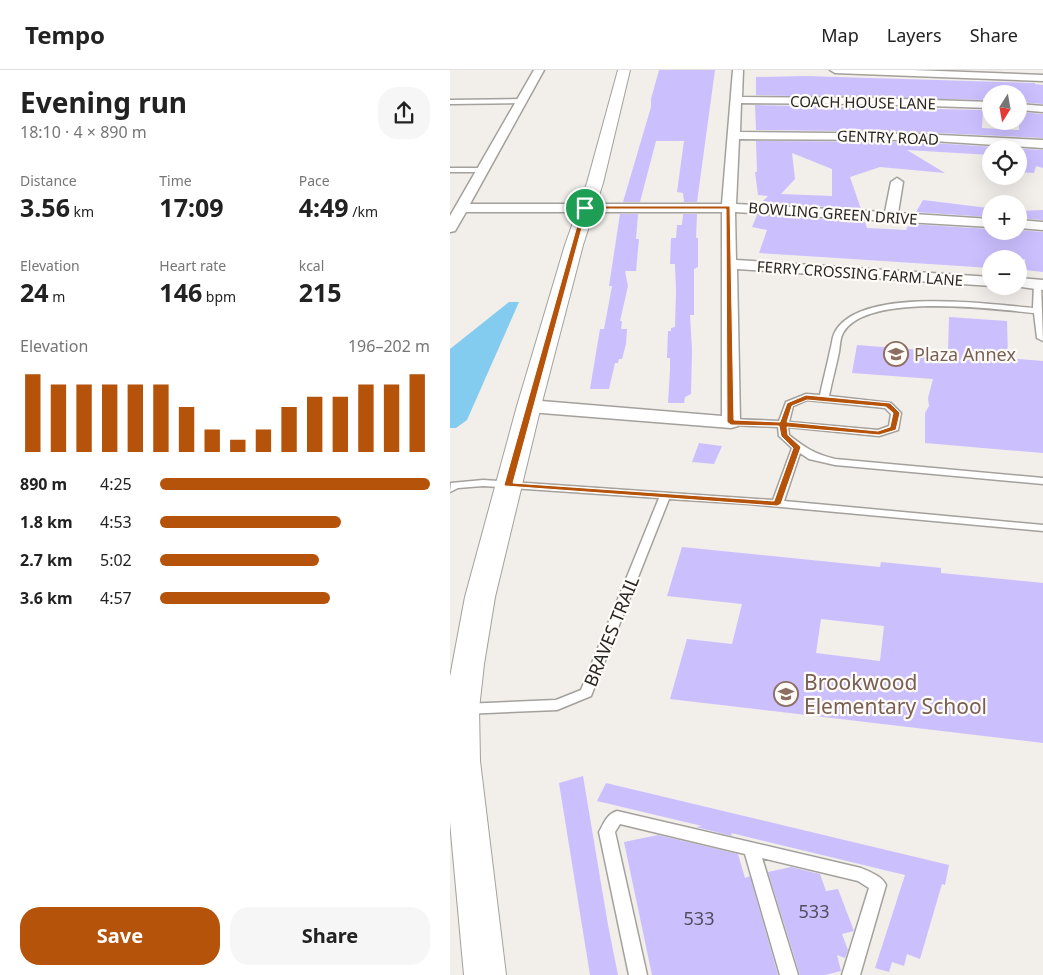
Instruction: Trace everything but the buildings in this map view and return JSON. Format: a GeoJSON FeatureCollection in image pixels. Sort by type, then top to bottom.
{"type":"FeatureCollection","features":[{"type":"Feature","properties":{"kind":"street"},"geometry":{"type":"LineString","coordinates":[[450,228],[539,70]]}},
{"type":"Feature","properties":{"kind":"street"},"geometry":{"type":"LineString","coordinates":[[485,975],[456,710],[480,597],[508,485],[585,208],[595,183],[624,70]]}},
{"type":"Feature","properties":{"kind":"street"},"geometry":{"type":"LineString","coordinates":[[529,406],[731,422],[728,207],[738,70]]}},
{"type":"Feature","properties":{"kind":"street"},"geometry":{"type":"LineString","coordinates":[[835,70],[1043,78]]}},
{"type":"Feature","properties":{"kind":"street","name":"COACH HOUSE LANE"},"geometry":{"type":"LineString","coordinates":[[736,100],[869,101],[982,105]]}},
{"type":"Feature","properties":{"kind":"street"},"geometry":{"type":"LineString","coordinates":[[1028,107],[1043,108]]}},
{"type":"Feature","properties":{"kind":"street","name":"GENTRY ROAD"},"geometry":{"type":"LineString","coordinates":[[733,135],[918,137],[1043,144]]}},
{"type":"Feature","properties":{"kind":"street"},"geometry":{"type":"LineString","coordinates":[[891,217],[897,182]]}},
{"type":"Feature","properties":{"kind":"street","name":"BOWLING GREEN DRIVE"},"geometry":{"type":"LineString","coordinates":[[461,208],[728,207],[982,222]]}},
{"type":"Feature","properties":{"kind":"street"},"geometry":{"type":"LineString","coordinates":[[1027,225],[1043,226]]}},
{"type":"Feature","properties":{"kind":"street","name":"FERRY CROSSING FARM LANE"},"geometry":{"type":"LineString","coordinates":[[729,264],[982,281]]}},
{"type":"Feature","properties":{"kind":"street"},"geometry":{"type":"LineString","coordinates":[[1027,284],[1040,285]]}},
{"type":"Feature","properties":{"kind":"lane"},"geometry":{"type":"LineString","coordinates":[[450,102],[522,101]]}},
{"type":"Feature","properties":{"kind":"lane"},"geometry":{"type":"LineString","coordinates":[[450,171],[483,170]]}},
{"type":"Feature","properties":{"kind":"lane"},"geometry":{"type":"LineString","coordinates":[[1040,285],[1041,338],[1043,338]]}},
{"type":"Feature","properties":{"kind":"lane"},"geometry":{"type":"LineString","coordinates":[[824,399],[839,332],[847,322],[867,312],[895,305],[926,303],[1040,306]]}},
{"type":"Feature","properties":{"kind":"lane"},"geometry":{"type":"LineString","coordinates":[[731,422],[783,424],[879,433],[894,428],[896,413],[888,405],[806,397],[789,404],[783,424],[784,436],[813,457],[836,462],[1043,481]]}},
{"type":"Feature","properties":{"kind":"lane"},"geometry":{"type":"LineString","coordinates":[[777,504],[797,447]]}},
{"type":"Feature","properties":{"kind":"lane"},"geometry":{"type":"LineString","coordinates":[[450,489],[455,484],[508,485],[777,504],[1043,528]]}},
{"type":"Feature","properties":{"kind":"lane","name":"BRAVES TRAIL"},"geometry":{"type":"LineString","coordinates":[[456,710],[557,705],[586,694],[665,496]]}},
{"type":"Feature","properties":{"kind":"lane"},"geometry":{"type":"LineString","coordinates":[[638,975],[607,832],[616,817],[872,880],[878,886],[850,975]]}},
{"type":"Feature","properties":{"kind":"lane"},"geometry":{"type":"LineString","coordinates":[[751,849],[789,975]]}},
{"type":"Feature","properties":{"kind":"water"},"geometry":{"type":"Polygon","coordinates":[[[509,302],[519,302],[467,420],[456,428],[450,428],[450,349],[509,302]]]}},
{"type":"Feature","properties":{"kind":"place","name":"Plaza Annex"},"geometry":{"type":"Point","coordinates":[896,354]}},
{"type":"Feature","properties":{"kind":"place","name":"Brookwood Elementary School"},"geometry":{"type":"Point","coordinates":[786,694]}},
{"type":"Feature","properties":{"kind":"route"},"geometry":{"type":"LineString","coordinates":[[585,208],[508,485],[777,504],[797,447],[784,436],[783,424],[789,404],[806,397],[888,405],[896,413],[894,428],[879,433],[783,424],[731,422],[728,207],[585,208]]}}]}
